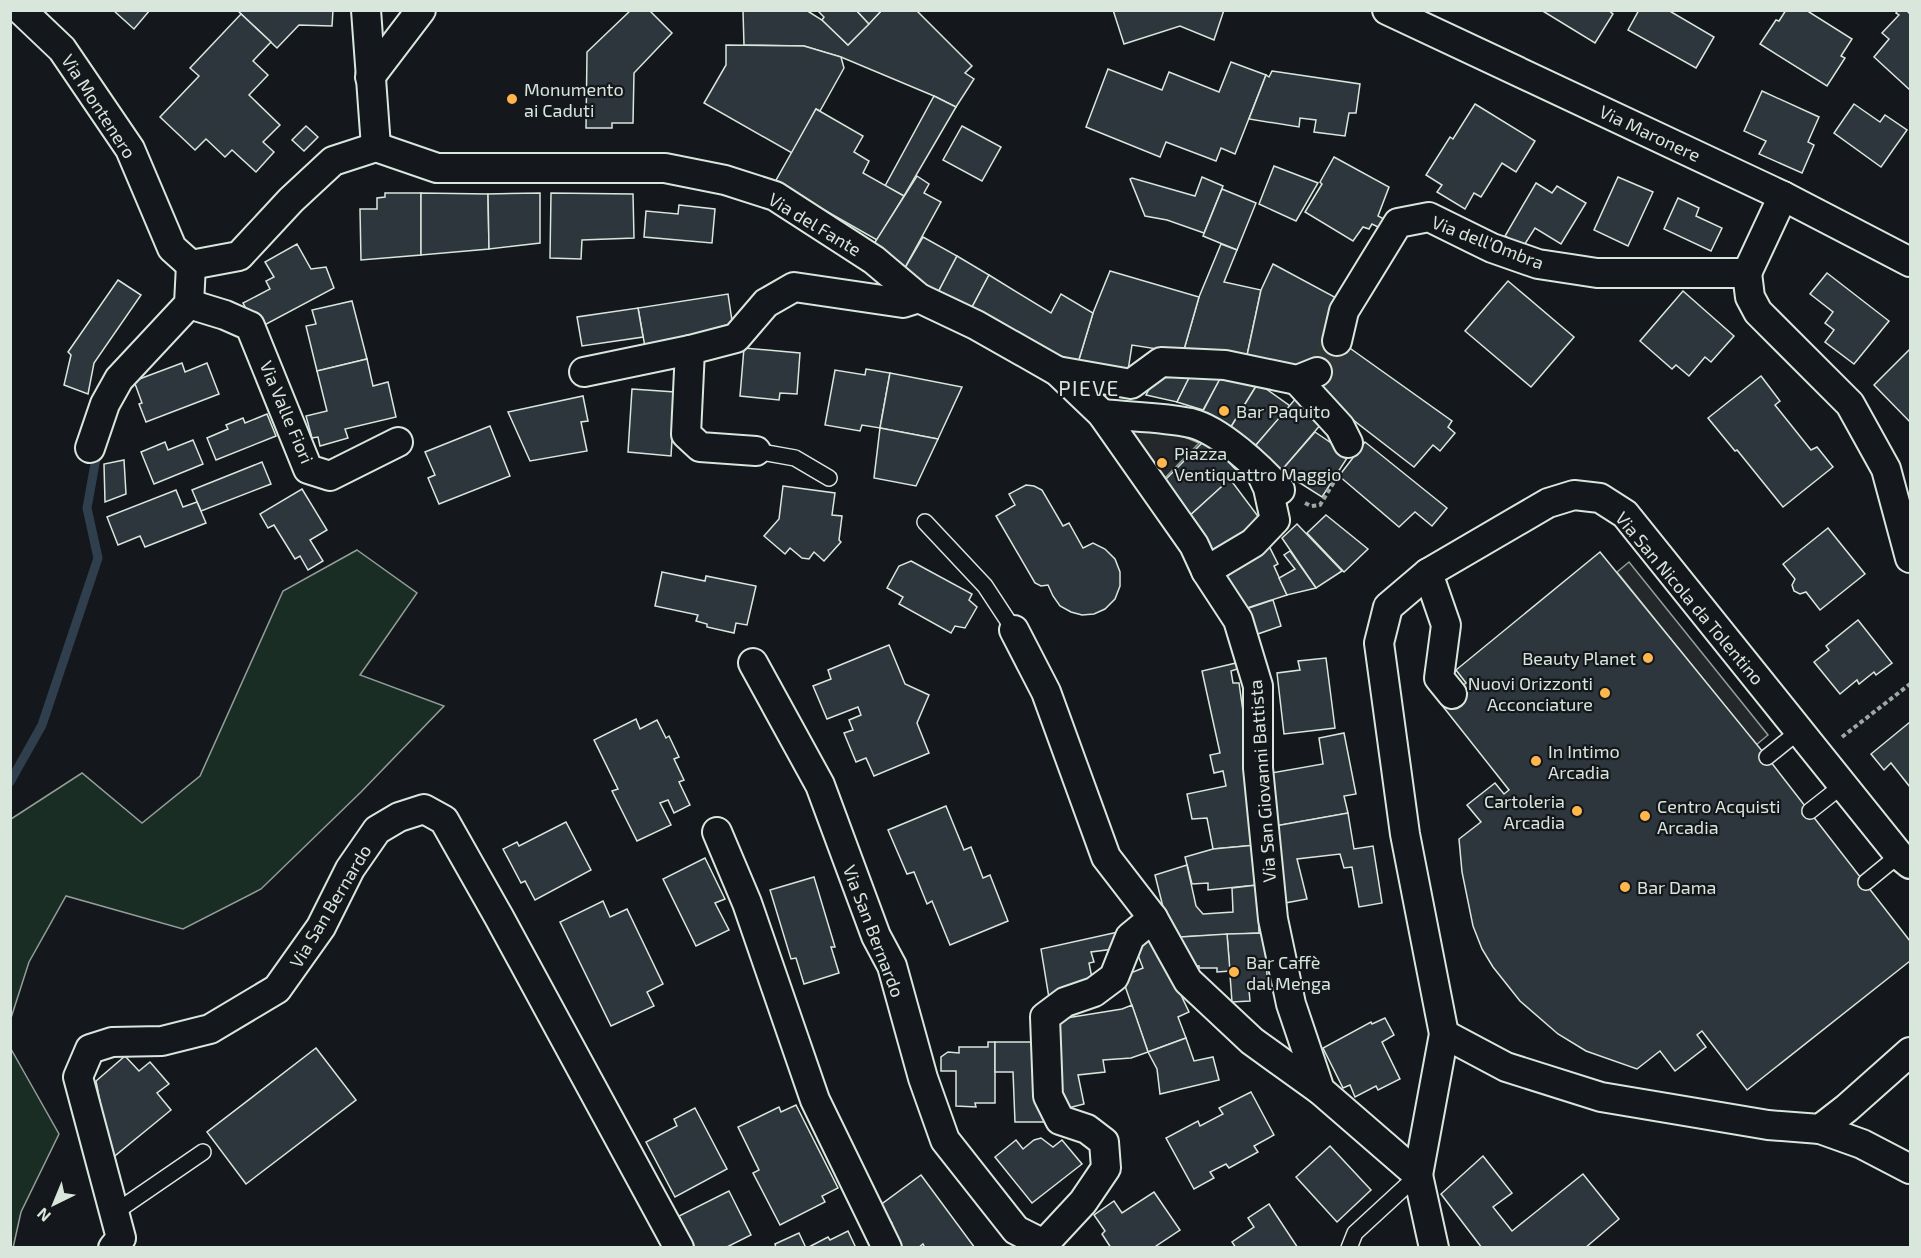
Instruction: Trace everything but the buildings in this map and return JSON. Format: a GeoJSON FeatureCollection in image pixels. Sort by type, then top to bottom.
{"type":"FeatureCollection","features":[{"type":"Feature","properties":{"kind":"street","name":"Via Montenero"},"geometry":{"type":"LineString","coordinates":[[21,10],[62,49],[130,149],[172,248],[191,265]]}},
{"type":"Feature","properties":{"kind":"street"},"geometry":{"type":"LineString","coordinates":[[90,448],[105,404],[119,379],[189,304],[191,265],[239,256],[291,200],[333,161],[376,147],[366,10]]}},
{"type":"Feature","properties":{"kind":"street"},"geometry":{"type":"LineString","coordinates":[[370,76],[421,10]]}},
{"type":"Feature","properties":{"kind":"street","name":"Via Maronere"},"geometry":{"type":"LineString","coordinates":[[1387,10],[1783,196],[1911,262]]}},
{"type":"Feature","properties":{"kind":"street","name":"Via del Fante"},"geometry":{"type":"LineString","coordinates":[[376,147],[437,168],[665,168],[725,180],[775,196],[874,260],[919,298],[976,325],[1057,371],[1102,414]]}},
{"type":"Feature","properties":{"kind":"street"},"geometry":{"type":"LineString","coordinates":[[1783,196],[1748,273],[1750,297],[1758,312],[1850,404],[1886,469],[1911,558]]}},
{"type":"Feature","properties":{"kind":"street","name":"Via dell'Ombra"},"geometry":{"type":"LineString","coordinates":[[1337,340],[1344,311],[1398,224],[1429,217],[1492,248],[1538,264],[1597,273],[1748,273]]}},
{"type":"Feature","properties":{"kind":"street"},"geometry":{"type":"LineString","coordinates":[[584,372],[736,338],[766,303],[794,287],[903,303],[919,298]]}},
{"type":"Feature","properties":{"kind":"street","name":"Via Valle Fiori"},"geometry":{"type":"LineString","coordinates":[[189,304],[225,315],[250,326],[309,469],[330,476],[398,441]]}},
{"type":"Feature","properties":{"kind":"street"},"geometry":{"type":"LineString","coordinates":[[690,350],[686,434],[700,447],[756,451]]}},
{"type":"Feature","properties":{"kind":"street"},"geometry":{"type":"LineString","coordinates":[[1057,371],[1131,384],[1161,362],[1226,365],[1307,376],[1348,443]]}},
{"type":"Feature","properties":{"kind":"street"},"geometry":{"type":"LineString","coordinates":[[1102,414],[1192,423],[1222,439],[1257,465],[1281,490]]}},
{"type":"Feature","properties":{"kind":"street","name":"Via San Giovanni Battista"},"geometry":{"type":"LineString","coordinates":[[1102,414],[1194,545],[1206,571],[1238,620],[1258,686],[1258,768],[1273,919],[1291,1004],[1320,1090]]}},
{"type":"Feature","properties":{"kind":"street"},"geometry":{"type":"LineString","coordinates":[[1206,571],[1253,543],[1275,520],[1268,489],[1257,465]]}},
{"type":"Feature","properties":{"kind":"street","name":"Via San Nicola da Tolentino"},"geometry":{"type":"LineString","coordinates":[[1418,1175],[1444,1034],[1405,834],[1378,643],[1388,608],[1428,573],[1548,503],[1574,495],[1600,498],[1625,514],[1843,786],[1905,859]]}},
{"type":"Feature","properties":{"kind":"street"},"geometry":{"type":"LineString","coordinates":[[1428,573],[1446,625],[1439,678],[1452,694]]}},
{"type":"Feature","properties":{"kind":"street"},"geometry":{"type":"LineString","coordinates":[[1014,630],[1046,692],[1106,857],[1153,918],[1188,981],[1252,1041],[1320,1090],[1418,1175],[1434,1248]]}},
{"type":"Feature","properties":{"kind":"street","name":"Via San Bernardo"},"geometry":{"type":"LineString","coordinates":[[753,663],[820,785],[876,936],[892,966],[923,1078],[945,1140],[1016,1230],[1047,1246],[1083,1202],[1106,1168],[1104,1142],[1087,1129],[1060,1120],[1048,1096],[1045,1017],[1065,1002],[1094,992],[1114,977],[1130,937],[1153,918]]}},
{"type":"Feature","properties":{"kind":"street","name":"Via San Bernardo"},"geometry":{"type":"LineString","coordinates":[[118,1237],[78,1077],[90,1049],[112,1042],[162,1041],[210,1029],[277,989],[321,927],[350,869],[377,830],[399,817],[424,809],[444,820],[500,917],[679,1248]]}},
{"type":"Feature","properties":{"kind":"street"},"geometry":{"type":"LineString","coordinates":[[717,832],[747,903],[815,1100],[888,1248]]}},
{"type":"Feature","properties":{"kind":"street"},"geometry":{"type":"LineString","coordinates":[[1444,1034],[1506,1067],[1601,1097],[1768,1125],[1820,1129],[1862,1144],[1911,1169]]}},
{"type":"Feature","properties":{"kind":"street"},"geometry":{"type":"LineString","coordinates":[[1820,1129],[1911,1052]]}},
{"type":"Feature","properties":{"kind":"lane"},"geometry":{"type":"LineString","coordinates":[[756,451],[795,458],[829,478]]}},
{"type":"Feature","properties":{"kind":"lane"},"geometry":{"type":"LineString","coordinates":[[925,522],[986,586],[1014,630]]}},
{"type":"Feature","properties":{"kind":"lane"},"geometry":{"type":"LineString","coordinates":[[1767,757],[1799,731]]}},
{"type":"Feature","properties":{"kind":"lane"},"geometry":{"type":"LineString","coordinates":[[1810,811],[1843,786]]}},
{"type":"Feature","properties":{"kind":"lane"},"geometry":{"type":"LineString","coordinates":[[1866,882],[1905,859]]}},
{"type":"Feature","properties":{"kind":"lane"},"geometry":{"type":"LineString","coordinates":[[118,1237],[203,1152]]}},
{"type":"Feature","properties":{"kind":"lane"},"geometry":{"type":"LineString","coordinates":[[1349,1248],[1355,1233],[1418,1175]]}},
{"type":"Feature","properties":{"kind":"path"},"geometry":{"type":"LineString","coordinates":[[1281,490],[1311,506],[1320,506],[1352,455],[1348,443]]}},
{"type":"Feature","properties":{"kind":"path"},"geometry":{"type":"LineString","coordinates":[[1818,755],[1911,684]]}},
{"type":"Feature","properties":{"kind":"green space"},"geometry":{"type":"Polygon","coordinates":[[[357,550],[417,593],[360,675],[444,706],[361,792],[261,889],[183,929],[66,896],[29,962],[11,1018],[11,819],[82,773],[142,823],[200,776],[283,591],[357,550]]]}},
{"type":"Feature","properties":{"kind":"green space"},"geometry":{"type":"Polygon","coordinates":[[[11,1049],[59,1134],[21,1212],[13,1248],[10,1247],[11,1049]]]}},
{"type":"Feature","properties":{"kind":"shaded area","name":"Piazza Ventiquattro Maggio"},"geometry":{"type":"Polygon","coordinates":[[[1118,426],[1182,436],[1199,443],[1160,483],[1118,426]]]}},
{"type":"Feature","properties":{"kind":"shaded area"},"geometry":{"type":"Polygon","coordinates":[[[1629,562],[1768,735],[1756,745],[1617,572],[1629,562]]]}},
{"type":"Feature","properties":{"kind":"waterway"},"geometry":{"type":"LineString","coordinates":[[10,782],[42,725],[98,558],[87,508],[96,458]]}},
{"type":"Feature","properties":{"kind":"tunnel"},"geometry":{"type":"LineString","coordinates":[[1317,372],[1337,341]]}},
{"type":"Feature","properties":{"kind":"place","name":"Monumento ai Caduti"},"geometry":{"type":"Point","coordinates":[512,99]}},
{"type":"Feature","properties":{"kind":"place","name":"Bar Paquito"},"geometry":{"type":"Point","coordinates":[1224,411]}},
{"type":"Feature","properties":{"kind":"place","name":"Piazza Ventiquattro Maggio"},"geometry":{"type":"Point","coordinates":[1162,463]}},
{"type":"Feature","properties":{"kind":"place","name":"Beauty Planet"},"geometry":{"type":"Point","coordinates":[1648,658]}},
{"type":"Feature","properties":{"kind":"place","name":"Nuovi Orizzonti Acconciature"},"geometry":{"type":"Point","coordinates":[1605,693]}},
{"type":"Feature","properties":{"kind":"place","name":"In Intimo Arcadia"},"geometry":{"type":"Point","coordinates":[1536,761]}},
{"type":"Feature","properties":{"kind":"place","name":"Cartoleria Arcadia"},"geometry":{"type":"Point","coordinates":[1577,811]}},
{"type":"Feature","properties":{"kind":"place","name":"Centro Acquisti Arcadia"},"geometry":{"type":"Point","coordinates":[1645,816]}},
{"type":"Feature","properties":{"kind":"place","name":"Bar Dama"},"geometry":{"type":"Point","coordinates":[1625,887]}},
{"type":"Feature","properties":{"kind":"place","name":"Bar Caffè dal Menga"},"geometry":{"type":"Point","coordinates":[1234,972]}},
{"type":"Feature","properties":{"kind":"district","name":"PIEVE"},"geometry":{"type":"Point","coordinates":[1089,387]}}]}
